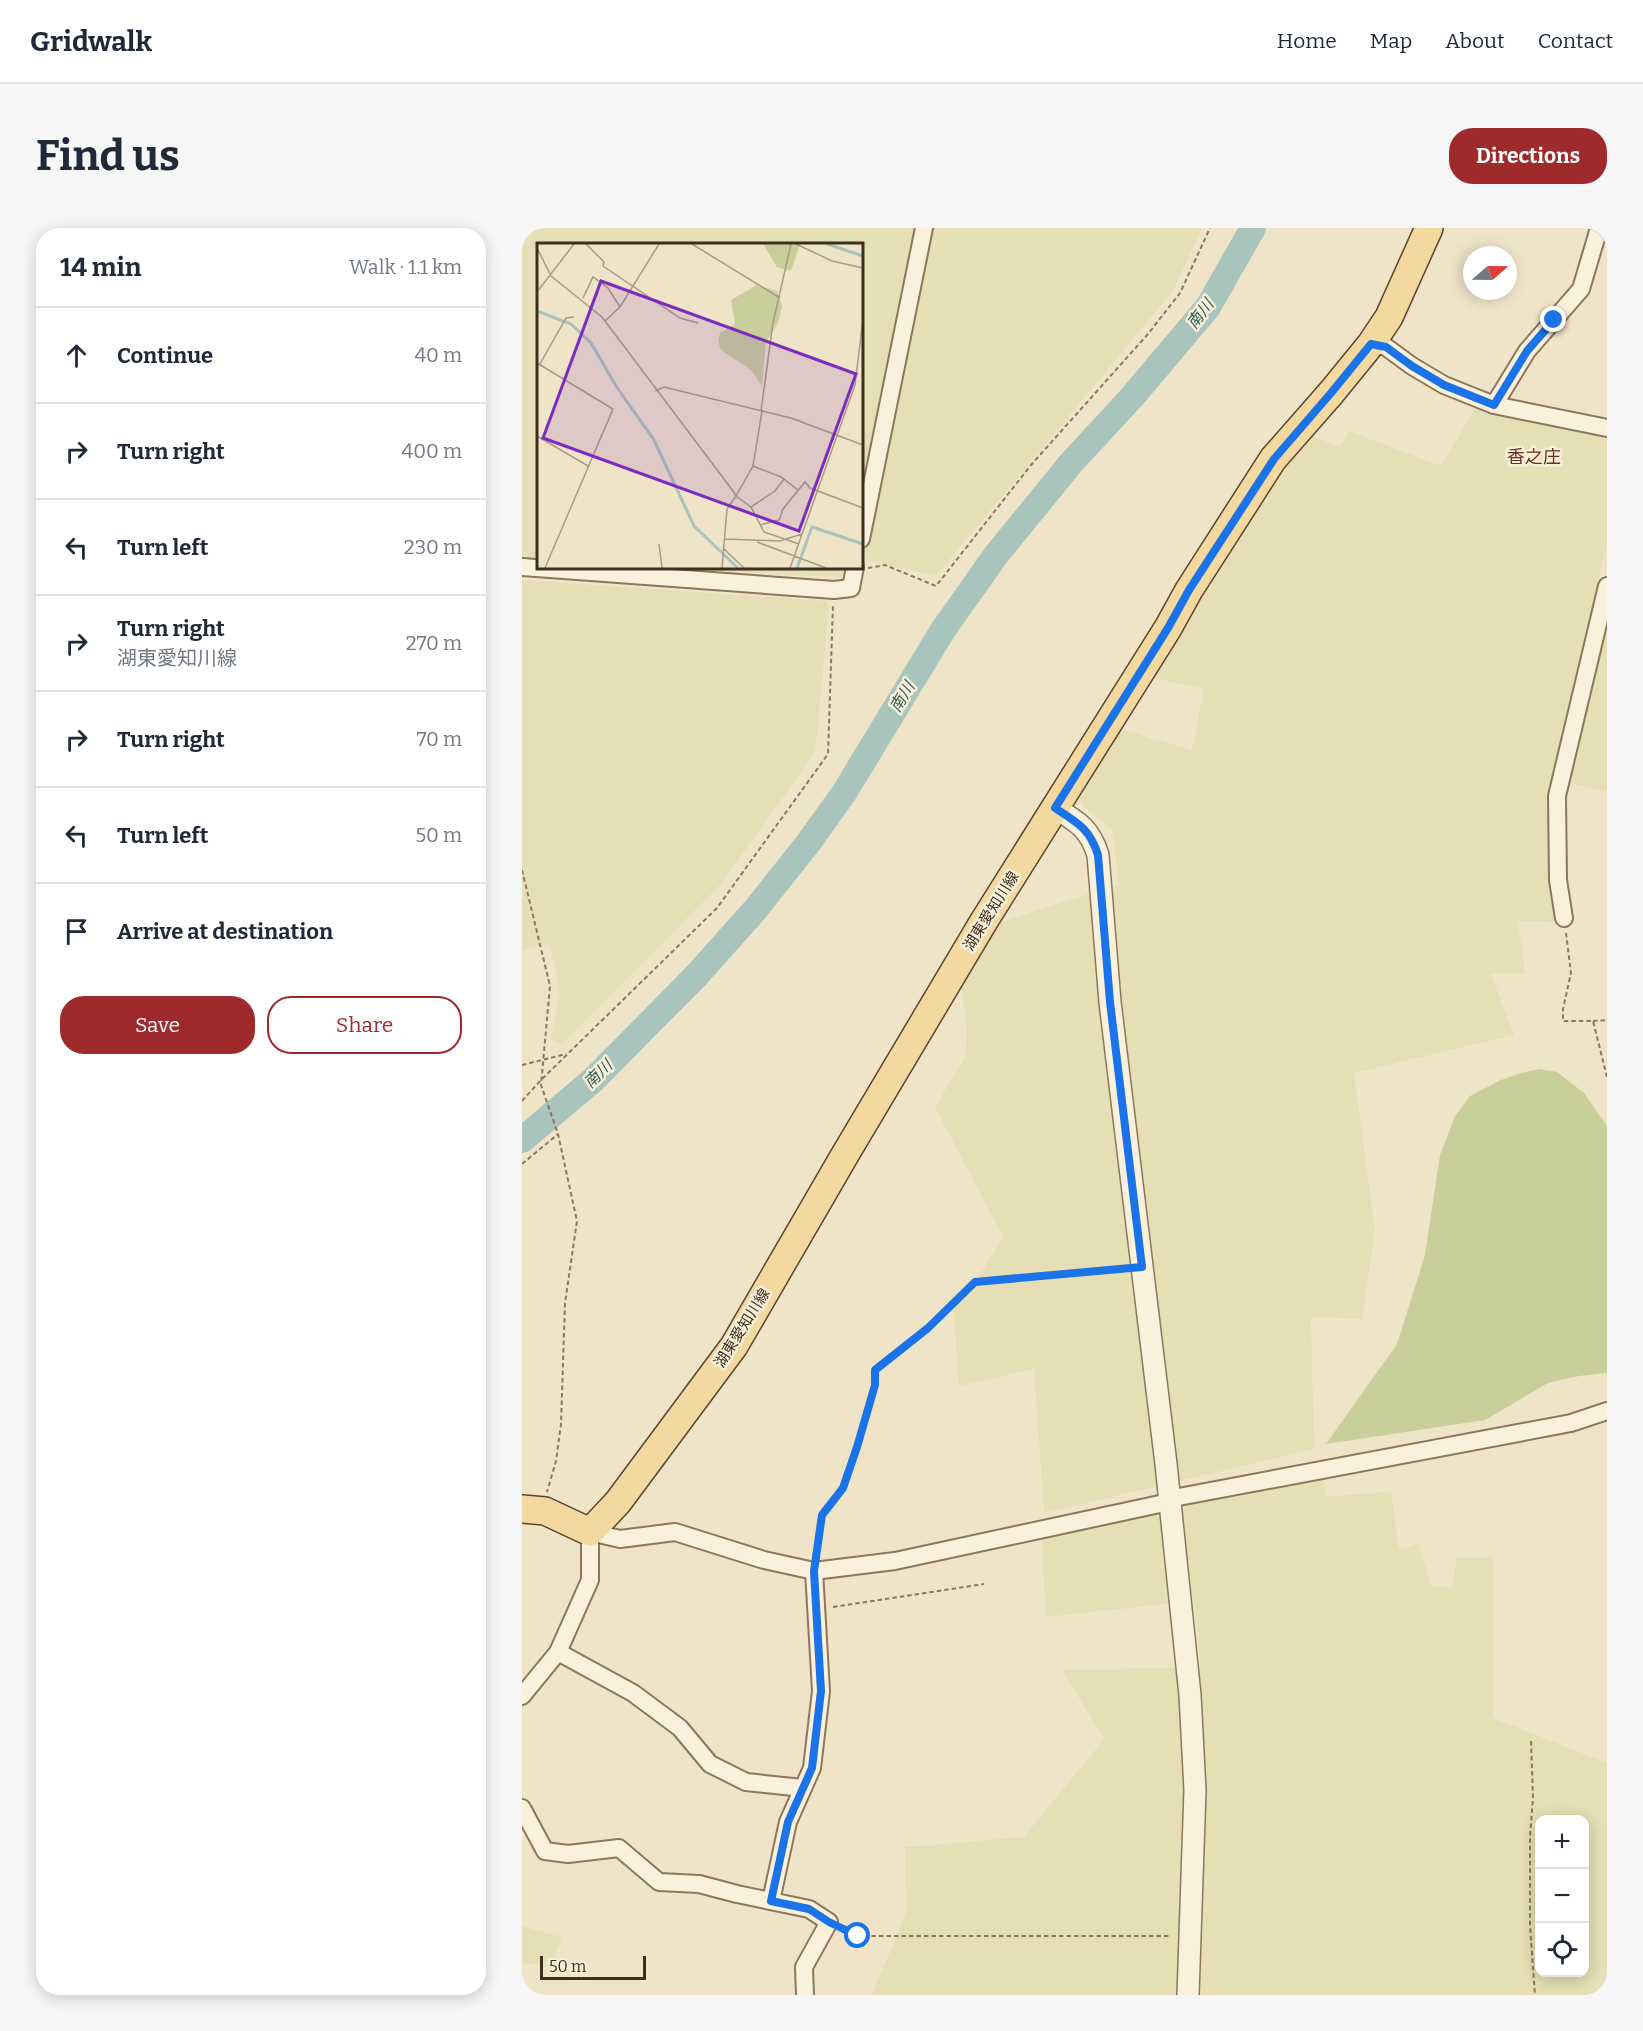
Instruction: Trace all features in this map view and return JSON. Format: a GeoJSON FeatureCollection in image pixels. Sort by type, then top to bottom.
{"type":"FeatureCollection","features":[{"type":"Feature","properties":{"kind":"main road","name":"湖東愛知川線"},"geometry":{"type":"LineString","coordinates":[[590,1532],[618,1502],[734,1346],[984,921],[1168,628],[1189,590],[1274,459],[1371,344],[1389,317],[1429,228]]}},
{"type":"Feature","properties":{"kind":"main road"},"geometry":{"type":"LineString","coordinates":[[534,1510],[590,1532]]}},
{"type":"Feature","properties":{"kind":"street"},"geometry":{"type":"LineString","coordinates":[[862,534],[924,228]]}},
{"type":"Feature","properties":{"kind":"street"},"geometry":{"type":"LineString","coordinates":[[1494,405],[1527,351],[1581,289],[1599,228]]}},
{"type":"Feature","properties":{"kind":"street"},"geometry":{"type":"LineString","coordinates":[[1371,344],[1386,347],[1444,385],[1494,405],[1607,428]]}},
{"type":"Feature","properties":{"kind":"street"},"geometry":{"type":"LineString","coordinates":[[522,567],[834,590],[851,588],[855,569]]}},
{"type":"Feature","properties":{"kind":"street"},"geometry":{"type":"LineString","coordinates":[[1564,918],[1558,880],[1557,796],[1607,586]]}},
{"type":"Feature","properties":{"kind":"street"},"geometry":{"type":"LineString","coordinates":[[1055,808],[1089,833],[1098,855],[1110,1002],[1166,1464],[1194,1741],[1195,1790],[1188,1995]]}},
{"type":"Feature","properties":{"kind":"street"},"geometry":{"type":"LineString","coordinates":[[522,1696],[558,1653],[590,1580],[590,1532],[620,1539],[675,1532],[764,1560],[814,1571],[895,1561],[1168,1501],[1571,1423],[1607,1411]]}},
{"type":"Feature","properties":{"kind":"street"},"geometry":{"type":"LineString","coordinates":[[771,1901],[788,1822],[812,1768],[821,1691],[814,1571]]}},
{"type":"Feature","properties":{"kind":"street"},"geometry":{"type":"LineString","coordinates":[[558,1653],[633,1693],[680,1728],[710,1764],[746,1782],[803,1788]]}},
{"type":"Feature","properties":{"kind":"street"},"geometry":{"type":"LineString","coordinates":[[522,1808],[545,1851],[568,1854],[619,1848],[659,1882],[699,1884],[809,1909],[829,1922],[804,1967],[804,1995]]}},
{"type":"Feature","properties":{"kind":"path"},"geometry":{"type":"LineString","coordinates":[[855,569],[885,565],[936,586],[1031,465],[1148,333],[1180,293],[1210,228]]}},
{"type":"Feature","properties":{"kind":"path"},"geometry":{"type":"LineString","coordinates":[[522,1101],[717,908],[828,754],[834,590]]}},
{"type":"Feature","properties":{"kind":"path"},"geometry":{"type":"LineString","coordinates":[[522,870],[550,986],[541,1085],[558,1134],[577,1221],[565,1303],[561,1424],[556,1461],[540,1513],[534,1510]]}},
{"type":"Feature","properties":{"kind":"path"},"geometry":{"type":"LineString","coordinates":[[1564,918],[1571,973],[1563,1009],[1563,1021],[1607,1020]]}},
{"type":"Feature","properties":{"kind":"path"},"geometry":{"type":"LineString","coordinates":[[1593,1022],[1607,1077]]}},
{"type":"Feature","properties":{"kind":"path"},"geometry":{"type":"LineString","coordinates":[[522,1065],[568,1054]]}},
{"type":"Feature","properties":{"kind":"path"},"geometry":{"type":"LineString","coordinates":[[522,1164],[558,1134]]}},
{"type":"Feature","properties":{"kind":"path"},"geometry":{"type":"LineString","coordinates":[[814,1571],[822,1515],[843,1488],[875,1385],[875,1370],[928,1328],[975,1282],[1142,1267]]}},
{"type":"Feature","properties":{"kind":"path"},"geometry":{"type":"LineString","coordinates":[[817,1610],[984,1584]]}},
{"type":"Feature","properties":{"kind":"path"},"geometry":{"type":"LineString","coordinates":[[1531,1741],[1533,1798],[1530,1836],[1530,1926],[1535,1995]]}},
{"type":"Feature","properties":{"kind":"path"},"geometry":{"type":"LineString","coordinates":[[829,1922],[858,1936],[1172,1936]]}},
{"type":"Feature","properties":{"kind":"shaded area"},"geometry":{"type":"Polygon","coordinates":[[[522,228],[1202,228],[1173,291],[936,576],[865,560],[862,562],[862,243],[537,243],[537,562],[522,561],[522,228]]]}},
{"type":"Feature","properties":{"kind":"shaded area"},"geometry":{"type":"Polygon","coordinates":[[[1475,409],[1607,434],[1607,543],[1549,802],[1559,922],[1518,921],[1525,973],[1491,974],[1514,1035],[1354,1073],[1375,1231],[1362,1319],[1311,1317],[1314,1449],[1044,1513],[1034,1369],[959,1386],[953,1301],[975,1283],[1003,1237],[935,1107],[966,1055],[967,1025],[960,984],[980,941],[1002,922],[1119,884],[1112,830],[1083,806],[1078,794],[1120,729],[1192,750],[1204,689],[1144,676],[1303,432],[1340,447],[1349,431],[1441,466],[1475,409]]]}},
{"type":"Feature","properties":{"kind":"shaded area"},"geometry":{"type":"Polygon","coordinates":[[[656,568],[851,568],[840,577],[656,568]]]}},
{"type":"Feature","properties":{"kind":"shaded area"},"geometry":{"type":"Polygon","coordinates":[[[522,580],[826,601],[829,609],[815,753],[721,884],[562,1044],[551,1039],[560,993],[550,944],[522,951],[522,580]]]}},
{"type":"Feature","properties":{"kind":"shaded area"},"geometry":{"type":"Polygon","coordinates":[[[1607,617],[1607,792],[1566,782],[1607,617]]]}},
{"type":"Feature","properties":{"kind":"shaded area"},"geometry":{"type":"Polygon","coordinates":[[[1322,1475],[1327,1497],[1391,1491],[1399,1549],[1419,1543],[1431,1586],[1452,1587],[1457,1557],[1493,1557],[1493,1718],[1607,1763],[1607,1995],[872,1995],[906,1913],[905,1847],[1024,1837],[1104,1739],[1062,1670],[1201,1667],[1194,1601],[1046,1617],[1041,1536],[1322,1475]]]}},
{"type":"Feature","properties":{"kind":"shaded area"},"geometry":{"type":"Polygon","coordinates":[[[522,1926],[562,1937],[552,1966],[522,1963],[522,1926]]]}},
{"type":"Feature","properties":{"kind":"green space"},"geometry":{"type":"Polygon","coordinates":[[[1539,1069],[1557,1072],[1584,1093],[1607,1126],[1607,1373],[1548,1383],[1485,1420],[1326,1444],[1397,1344],[1425,1255],[1440,1155],[1455,1116],[1470,1096],[1501,1080],[1539,1069]]]}},
{"type":"Feature","properties":{"kind":"waterway","name":"南川"},"geometry":{"type":"LineString","coordinates":[[522,1140],[593,1080],[696,976],[755,910],[809,842],[844,793],[943,630],[996,555],[1071,463],[1132,397],[1208,307],[1253,228]]}},
{"type":"Feature","properties":{"kind":"district","name":"香之庄"},"geometry":{"type":"Point","coordinates":[1534,457]}},
{"type":"Feature","properties":{"kind":"route"},"geometry":{"type":"LineString","coordinates":[[858,1936],[809,1909],[771,1901],[788,1822],[812,1768],[821,1691],[814,1571],[822,1515],[843,1488],[875,1385],[875,1370],[928,1328],[975,1282],[1142,1267],[1110,1002],[1098,855],[1089,833],[1055,808],[1168,628],[1189,590],[1274,459],[1371,344],[1386,347],[1444,385],[1494,405],[1527,351],[1554,320]]}}]}
